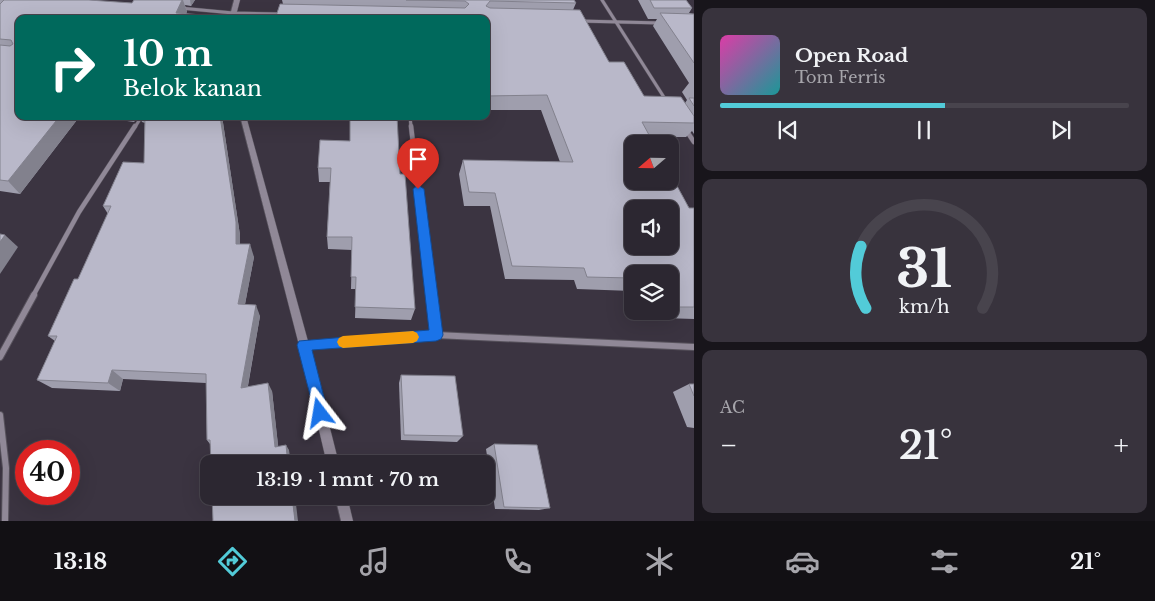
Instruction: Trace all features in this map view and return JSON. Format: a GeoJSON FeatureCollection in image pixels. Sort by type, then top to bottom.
{"type":"FeatureCollection","features":[{"type":"Feature","properties":{"kind":"street"},"geometry":{"type":"LineString","coordinates":[[232,15],[237,0]]}},
{"type":"Feature","properties":{"kind":"street"},"geometry":{"type":"LineString","coordinates":[[602,0],[673,110]]}},
{"type":"Feature","properties":{"kind":"street"},"geometry":{"type":"LineString","coordinates":[[174,8],[225,15]]}},
{"type":"Feature","properties":{"kind":"street"},"geometry":{"type":"LineString","coordinates":[[256,15],[281,14]]}},
{"type":"Feature","properties":{"kind":"street"},"geometry":{"type":"LineString","coordinates":[[575,21],[664,23]]}},
{"type":"Feature","properties":{"kind":"street"},"geometry":{"type":"LineString","coordinates":[[0,357],[79,212],[139,120]]}},
{"type":"Feature","properties":{"kind":"street"},"geometry":{"type":"LineString","coordinates":[[244,120],[304,345],[331,455]]}},
{"type":"Feature","properties":{"kind":"street"},"geometry":{"type":"LineString","coordinates":[[410,120],[436,335]]}},
{"type":"Feature","properties":{"kind":"street"},"geometry":{"type":"LineString","coordinates":[[683,126],[694,142]]}},
{"type":"Feature","properties":{"kind":"street"},"geometry":{"type":"LineString","coordinates":[[304,345],[436,335],[694,347]]}},
{"type":"Feature","properties":{"kind":"street"},"geometry":{"type":"LineString","coordinates":[[0,415],[5,445],[8,486],[5,521]]}},
{"type":"Feature","properties":{"kind":"street"},"geometry":{"type":"LineString","coordinates":[[343,505],[347,521]]}},
{"type":"Feature","properties":{"kind":"building"},"geometry":{"type":"Polygon","coordinates":[[[4,0],[89,0],[132,3],[134,0],[182,0],[176,13],[203,15],[15,15],[15,120],[57,120],[8,181],[0,180],[0,45],[10,46],[13,44],[11,40],[0,39],[0,4],[4,0]]]}},
{"type":"Feature","properties":{"kind":"building"},"geometry":{"type":"Polygon","coordinates":[[[406,0],[574,0],[576,3],[490,1],[486,6],[490,8],[580,10],[609,62],[624,62],[644,96],[681,97],[694,116],[694,123],[642,122],[649,135],[624,135],[624,190],[679,190],[689,208],[694,208],[694,307],[679,307],[679,265],[624,265],[624,278],[587,277],[584,268],[512,266],[495,193],[469,192],[463,160],[573,162],[547,95],[490,96],[490,15],[276,15],[280,4],[465,8],[469,4],[465,1],[406,0]]]}},
{"type":"Feature","properties":{"kind":"building"},"geometry":{"type":"Polygon","coordinates":[[[650,0],[686,0],[692,8],[654,8],[650,0]]]}},
{"type":"Feature","properties":{"kind":"building"},"geometry":{"type":"Polygon","coordinates":[[[660,13],[694,14],[694,63],[660,13]]]}},
{"type":"Feature","properties":{"kind":"building"},"geometry":{"type":"Polygon","coordinates":[[[689,98],[694,98],[694,106],[689,98]]]}},
{"type":"Feature","properties":{"kind":"building"},"geometry":{"type":"Polygon","coordinates":[[[145,120],[221,120],[236,222],[236,244],[250,244],[238,304],[256,305],[241,388],[268,383],[275,447],[286,445],[287,455],[211,455],[210,440],[207,440],[206,374],[112,370],[108,383],[37,380],[57,336],[48,336],[74,279],[78,279],[111,206],[103,206],[123,162],[144,163],[145,120]]]}},
{"type":"Feature","properties":{"kind":"building"},"geometry":{"type":"Polygon","coordinates":[[[350,120],[397,120],[400,174],[405,174],[415,309],[355,307],[356,277],[351,277],[352,237],[327,237],[331,168],[318,168],[320,140],[350,141],[350,120]]]}},
{"type":"Feature","properties":{"kind":"building"},"geometry":{"type":"Polygon","coordinates":[[[0,234],[5,235],[0,242],[0,234]]]}},
{"type":"Feature","properties":{"kind":"building"},"geometry":{"type":"Polygon","coordinates":[[[401,375],[455,376],[463,436],[404,435],[401,375]]]}},
{"type":"Feature","properties":{"kind":"building"},"geometry":{"type":"Polygon","coordinates":[[[689,384],[694,384],[694,396],[689,384]]]}},
{"type":"Feature","properties":{"kind":"building"},"geometry":{"type":"Polygon","coordinates":[[[494,444],[537,445],[550,508],[504,507],[494,444]]]}},
{"type":"Feature","properties":{"kind":"building"},"geometry":{"type":"Polygon","coordinates":[[[212,505],[293,505],[295,521],[213,521],[212,505]]]}},
{"type":"Feature","properties":{"kind":"slow traffic"},"geometry":{"type":"LineString","coordinates":[[343,342],[413,337]]}},
{"type":"Feature","properties":{"kind":"route"},"geometry":{"type":"LineString","coordinates":[[320,413],[304,345],[436,335],[418,189]]}}]}
